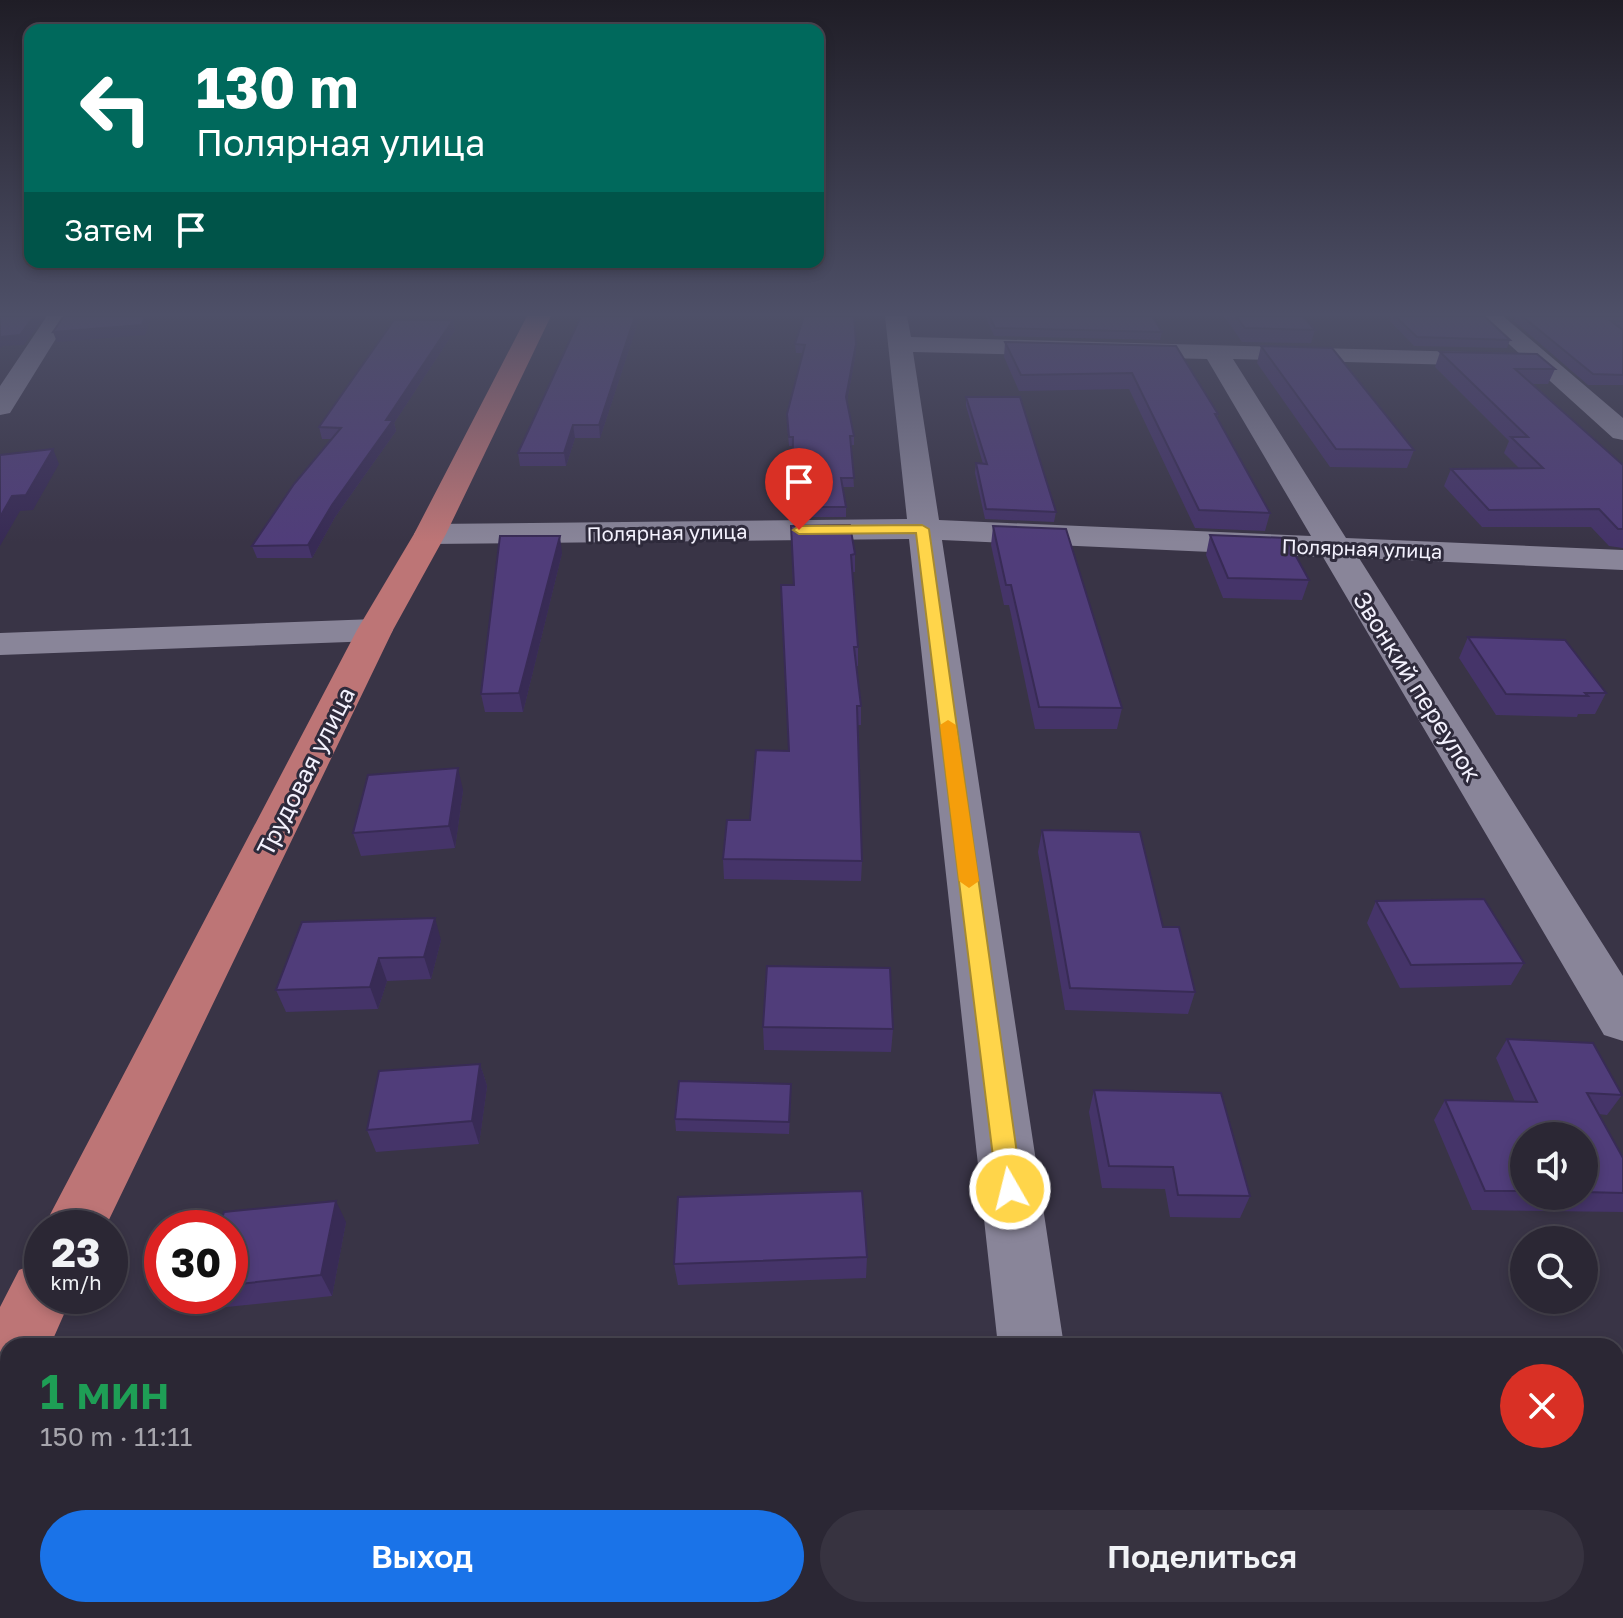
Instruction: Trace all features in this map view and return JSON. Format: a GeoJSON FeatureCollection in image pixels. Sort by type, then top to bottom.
{"type":"FeatureCollection","features":[{"type":"Feature","properties":{"kind":"main road","name":"Трудовая улица"},"geometry":{"type":"LineString","coordinates":[[83,1210],[375,630],[430,534],[501,392]]}},
{"type":"Feature","properties":{"kind":"main road"},"geometry":{"type":"LineString","coordinates":[[19,1338],[31,1314]]}},
{"type":"Feature","properties":{"kind":"street"},"geometry":{"type":"LineString","coordinates":[[905,392],[1030,1338]]}},
{"type":"Feature","properties":{"kind":"street","name":"Звонкий переулок"},"geometry":{"type":"LineString","coordinates":[[1239,392],[1623,1020]]}},
{"type":"Feature","properties":{"kind":"street"},"geometry":{"type":"LineString","coordinates":[[1576,392],[1623,432]]}},
{"type":"Feature","properties":{"kind":"street","name":"Полярная улица"},"geometry":{"type":"LineString","coordinates":[[430,534],[922,529],[1623,560]]}},
{"type":"Feature","properties":{"kind":"street"},"geometry":{"type":"LineString","coordinates":[[0,644],[375,630]]}},
{"type":"Feature","properties":{"kind":"building"},"geometry":{"type":"Polygon","coordinates":[[[344,392],[405,392],[386,420],[393,420],[332,505],[308,545],[252,546],[294,484],[341,428],[319,427],[344,392]]]}},
{"type":"Feature","properties":{"kind":"building"},"geometry":{"type":"Polygon","coordinates":[[[546,392],[610,392],[599,425],[573,425],[564,453],[518,453],[546,392]]]}},
{"type":"Feature","properties":{"kind":"building"},"geometry":{"type":"Polygon","coordinates":[[[793,392],[847,392],[854,436],[850,436],[854,478],[841,478],[846,507],[792,507],[793,437],[789,437],[787,414],[793,392]]]}},
{"type":"Feature","properties":{"kind":"building"},"geometry":{"type":"Polygon","coordinates":[[[1141,392],[1204,392],[1270,513],[1199,510],[1141,392]]]}},
{"type":"Feature","properties":{"kind":"building"},"geometry":{"type":"Polygon","coordinates":[[[1294,392],[1367,392],[1414,450],[1336,449],[1294,392]]]}},
{"type":"Feature","properties":{"kind":"building"},"geometry":{"type":"Polygon","coordinates":[[[1481,392],[1540,392],[1623,465],[1623,529],[1618,529],[1599,509],[1489,510],[1451,469],[1543,468],[1511,437],[1528,437],[1481,392]]]}},
{"type":"Feature","properties":{"kind":"building"},"geometry":{"type":"Polygon","coordinates":[[[966,397],[1020,397],[1056,512],[986,509],[976,463],[987,464],[966,397]]]}},
{"type":"Feature","properties":{"kind":"building"},"geometry":{"type":"Polygon","coordinates":[[[53,449],[26,495],[12,496],[0,517],[0,455],[53,449]]]}},
{"type":"Feature","properties":{"kind":"building"},"geometry":{"type":"Polygon","coordinates":[[[850,525],[855,554],[851,555],[858,647],[854,647],[861,706],[857,706],[862,861],[723,859],[727,820],[750,820],[756,750],[789,751],[781,585],[794,585],[791,526],[850,525]]]}},
{"type":"Feature","properties":{"kind":"building"},"geometry":{"type":"Polygon","coordinates":[[[993,526],[1066,529],[1122,708],[1039,707],[1011,585],[1006,585],[993,526]]]}},
{"type":"Feature","properties":{"kind":"building"},"geometry":{"type":"Polygon","coordinates":[[[1210,535],[1286,538],[1309,580],[1228,578],[1210,535]]]}},
{"type":"Feature","properties":{"kind":"building"},"geometry":{"type":"Polygon","coordinates":[[[500,536],[560,536],[519,693],[481,694],[500,536]]]}},
{"type":"Feature","properties":{"kind":"building"},"geometry":{"type":"Polygon","coordinates":[[[1468,637],[1565,640],[1606,693],[1585,693],[1588,696],[1506,694],[1468,637]]]}},
{"type":"Feature","properties":{"kind":"building"},"geometry":{"type":"Polygon","coordinates":[[[458,768],[449,826],[353,833],[368,775],[458,768]]]}},
{"type":"Feature","properties":{"kind":"building"},"geometry":{"type":"Polygon","coordinates":[[[1042,830],[1140,832],[1163,927],[1179,927],[1195,992],[1070,988],[1042,830]]]}},
{"type":"Feature","properties":{"kind":"building"},"geometry":{"type":"Polygon","coordinates":[[[1484,899],[1524,963],[1411,965],[1376,901],[1484,899]]]}},
{"type":"Feature","properties":{"kind":"building"},"geometry":{"type":"Polygon","coordinates":[[[435,918],[424,957],[379,958],[370,987],[276,990],[302,922],[435,918]]]}},
{"type":"Feature","properties":{"kind":"building"},"geometry":{"type":"Polygon","coordinates":[[[767,966],[890,968],[893,1029],[763,1027],[767,966]]]}},
{"type":"Feature","properties":{"kind":"building"},"geometry":{"type":"Polygon","coordinates":[[[1507,1039],[1593,1043],[1622,1095],[1587,1093],[1623,1158],[1623,1193],[1598,1192],[1598,1122],[1510,1122],[1510,1191],[1485,1191],[1445,1100],[1537,1102],[1507,1039]]]}},
{"type":"Feature","properties":{"kind":"building"},"geometry":{"type":"Polygon","coordinates":[[[480,1064],[472,1121],[367,1130],[379,1071],[480,1064]]]}},
{"type":"Feature","properties":{"kind":"building"},"geometry":{"type":"Polygon","coordinates":[[[679,1081],[791,1084],[789,1122],[675,1119],[679,1081]]]}},
{"type":"Feature","properties":{"kind":"building"},"geometry":{"type":"Polygon","coordinates":[[[1094,1090],[1221,1093],[1250,1196],[1178,1195],[1173,1167],[1109,1166],[1094,1090]]]}},
{"type":"Feature","properties":{"kind":"building"},"geometry":{"type":"Polygon","coordinates":[[[862,1191],[867,1257],[674,1264],[678,1197],[862,1191]]]}},
{"type":"Feature","properties":{"kind":"building"},"geometry":{"type":"Polygon","coordinates":[[[336,1201],[321,1275],[248,1283],[248,1210],[244,1210],[336,1201]]]}},
{"type":"Feature","properties":{"kind":"slow traffic"},"geometry":{"type":"LineString","coordinates":[[948,725],[969,881]]}},
{"type":"Feature","properties":{"kind":"route"},"geometry":{"type":"LineString","coordinates":[[799,530],[922,529],[1010,1189]]}}]}
